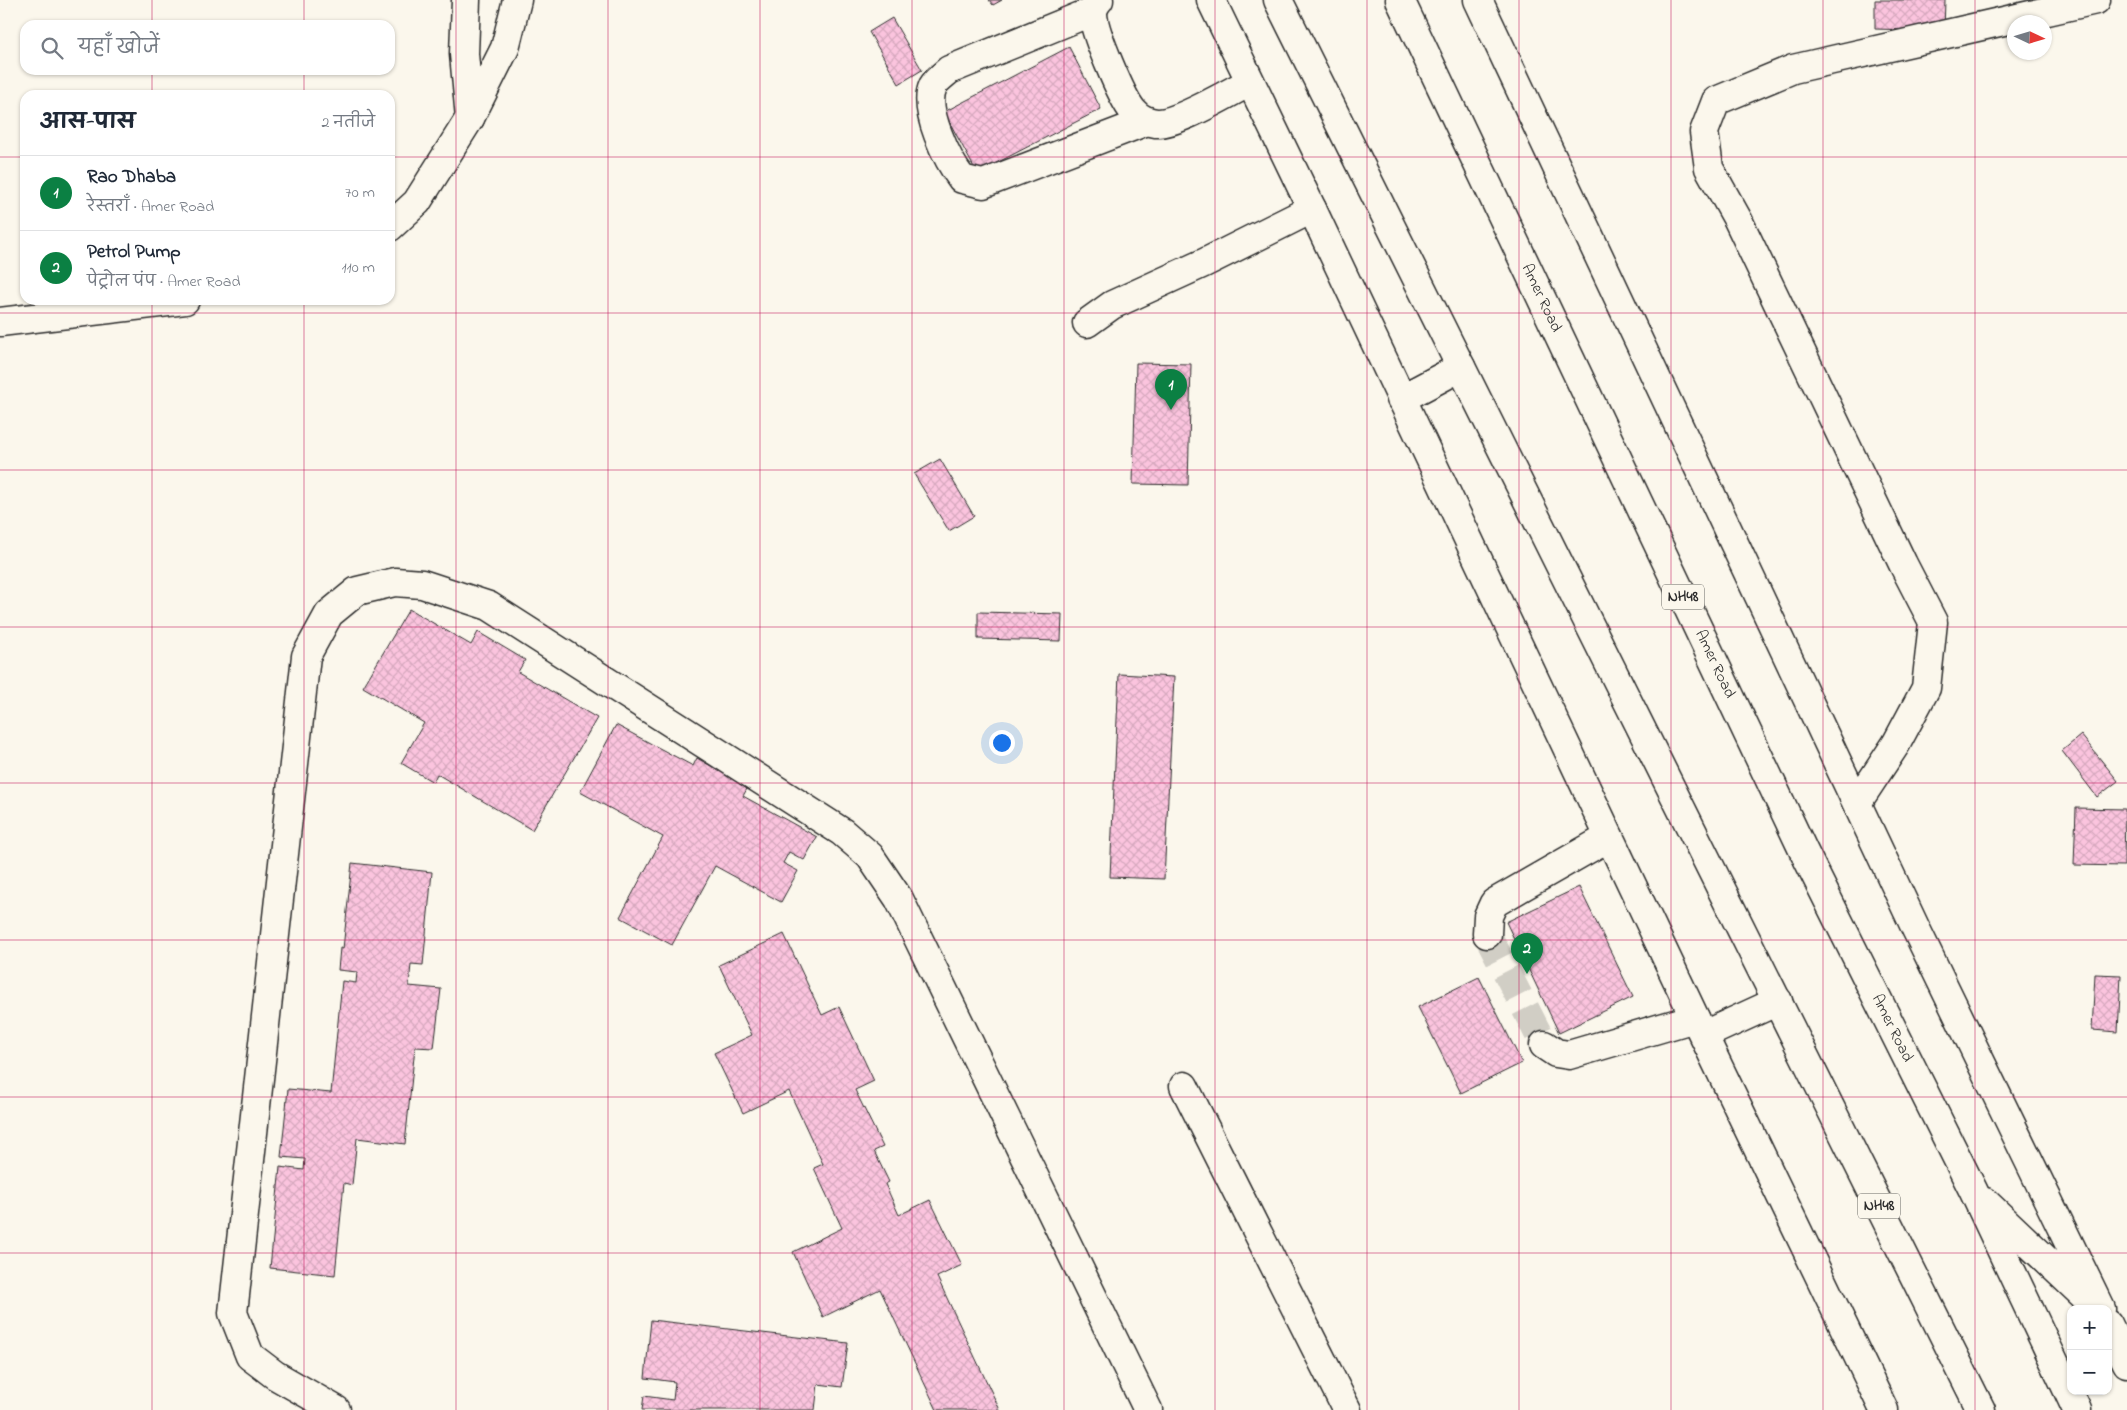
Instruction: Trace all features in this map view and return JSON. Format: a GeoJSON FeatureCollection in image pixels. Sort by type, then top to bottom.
{"type":"FeatureCollection","features":[{"type":"Feature","properties":{"kind":"main road"},"geometry":{"type":"LineString","coordinates":[[466,0],[464,54],[470,118]]}},
{"type":"Feature","properties":{"kind":"main road"},"geometry":{"type":"LineString","coordinates":[[395,222],[417,202],[470,118],[505,48],[517,0]]}},
{"type":"Feature","properties":{"kind":"main road"},"geometry":{"type":"LineString","coordinates":[[1211,0],[1699,1026],[1884,1410]]}},
{"type":"Feature","properties":{"kind":"main road","name":"NH48"},"geometry":{"type":"LineString","coordinates":[[1278,0],[1981,1410]]}},
{"type":"Feature","properties":{"kind":"main road","name":"Amer Road"},"geometry":{"type":"LineString","coordinates":[[1400,0],[1804,852],[1973,1190]]}},
{"type":"Feature","properties":{"kind":"main road"},"geometry":{"type":"LineString","coordinates":[[1478,0],[1920,938],[2097,1305]]}},
{"type":"Feature","properties":{"kind":"main road"},"geometry":{"type":"LineString","coordinates":[[1857,803],[1896,744],[1926,688],[1933,622],[1903,564],[1738,220],[1709,168],[1704,132],[1716,101],[1793,69],[2096,0]]}},
{"type":"Feature","properties":{"kind":"main road"},"geometry":{"type":"LineString","coordinates":[[1147,121],[983,184],[962,179],[954,169],[938,139],[931,106],[933,86],[949,70],[1096,6],[1094,25],[1124,96],[1134,112],[1147,121],[1159,123],[1174,120],[1250,82]]}},
{"type":"Feature","properties":{"kind":"main road"},"geometry":{"type":"LineString","coordinates":[[1087,323],[1112,305],[1204,263],[1312,209]]}},
{"type":"Feature","properties":{"kind":"main road"},"geometry":{"type":"LineString","coordinates":[[0,322],[143,305]]}},
{"type":"Feature","properties":{"kind":"main road"},"geometry":{"type":"LineString","coordinates":[[1400,399],[1461,367]]}},
{"type":"Feature","properties":{"kind":"main road"},"geometry":{"type":"LineString","coordinates":[[336,1410],[275,1375],[250,1356],[233,1313],[306,656],[329,614],[357,591],[395,582],[422,584],[489,606],[842,832],[870,856],[899,899],[1148,1410]]}},
{"type":"Feature","properties":{"kind":"main road"},"geometry":{"type":"LineString","coordinates":[[1487,934],[1488,916],[1494,903],[1609,837]]}},
{"type":"Feature","properties":{"kind":"main road"},"geometry":{"type":"LineString","coordinates":[[1544,1045],[1556,1053],[1569,1055],[1699,1026],[1778,1002]]}},
{"type":"Feature","properties":{"kind":"main road"},"geometry":{"type":"LineString","coordinates":[[1184,1086],[1346,1410]]}},
{"type":"Feature","properties":{"kind":"main road"},"geometry":{"type":"LineString","coordinates":[[1973,1190],[2095,1305]]}},
{"type":"Feature","properties":{"kind":"main road","name":"NH48"},"geometry":{"type":"LineString","coordinates":[[1973,1190],[2077,1410]]}},
{"type":"Feature","properties":{"kind":"main road"},"geometry":{"type":"LineString","coordinates":[[2112,1332],[2127,1363]]}},
{"type":"Feature","properties":{"kind":"building"},"geometry":{"type":"Polygon","coordinates":[[[989,0],[1002,0],[993,5],[989,0]]]}},
{"type":"Feature","properties":{"kind":"building"},"geometry":{"type":"Polygon","coordinates":[[[1875,0],[1945,0],[1944,31],[1875,29],[1875,0]]]}},
{"type":"Feature","properties":{"kind":"building"},"geometry":{"type":"Polygon","coordinates":[[[892,18],[922,70],[899,84],[869,32],[892,18]]]}},
{"type":"Feature","properties":{"kind":"building"},"geometry":{"type":"Polygon","coordinates":[[[1069,47],[1101,109],[977,173],[944,112],[1069,47]]]}},
{"type":"Feature","properties":{"kind":"building"},"geometry":{"type":"Polygon","coordinates":[[[1136,363],[1191,364],[1188,485],[1133,484],[1136,363]]]}},
{"type":"Feature","properties":{"kind":"building"},"geometry":{"type":"Polygon","coordinates":[[[940,459],[974,516],[949,531],[914,474],[940,459]]]}},
{"type":"Feature","properties":{"kind":"building"},"geometry":{"type":"Polygon","coordinates":[[[409,609],[471,645],[478,632],[525,660],[518,672],[597,718],[532,830],[437,774],[433,782],[401,763],[424,723],[363,687],[409,609]]]}},
{"type":"Feature","properties":{"kind":"building"},"geometry":{"type":"Polygon","coordinates":[[[978,612],[1062,614],[1061,641],[978,639],[978,612]]]}},
{"type":"Feature","properties":{"kind":"building"},"geometry":{"type":"Polygon","coordinates":[[[1119,674],[1174,677],[1164,879],[1110,877],[1119,674]]]}},
{"type":"Feature","properties":{"kind":"building"},"geometry":{"type":"Polygon","coordinates":[[[616,725],[693,766],[697,758],[748,787],[743,796],[817,837],[804,860],[789,852],[783,863],[798,871],[781,902],[715,866],[672,945],[620,917],[663,837],[580,792],[616,725]]]}},
{"type":"Feature","properties":{"kind":"building"},"geometry":{"type":"Polygon","coordinates":[[[2081,735],[2118,781],[2097,797],[2062,751],[2081,735]]]}},
{"type":"Feature","properties":{"kind":"building"},"geometry":{"type":"Polygon","coordinates":[[[2076,808],[2125,809],[2124,866],[2074,865],[2076,808]]]}},
{"type":"Feature","properties":{"kind":"building"},"geometry":{"type":"Polygon","coordinates":[[[352,863],[432,872],[423,965],[411,964],[409,986],[441,989],[434,1048],[415,1047],[405,1144],[357,1138],[352,1185],[344,1183],[335,1275],[270,1268],[280,1167],[304,1170],[305,1159],[281,1157],[288,1089],[331,1093],[342,981],[356,983],[357,972],[338,970],[340,948],[343,949],[352,863]]]}},
{"type":"Feature","properties":{"kind":"building"},"geometry":{"type":"Polygon","coordinates":[[[1579,887],[1633,997],[1559,1033],[1506,922],[1579,887]]]}},
{"type":"Feature","properties":{"kind":"building"},"geometry":{"type":"Polygon","coordinates":[[[784,934],[822,1015],[839,1007],[874,1081],[855,1090],[883,1147],[874,1151],[889,1182],[885,1184],[899,1215],[930,1200],[962,1265],[937,1277],[1000,1410],[937,1410],[880,1289],[823,1317],[793,1252],[842,1228],[814,1168],[823,1164],[789,1091],[743,1113],[714,1053],[752,1035],[719,965],[784,934]]]}},
{"type":"Feature","properties":{"kind":"building"},"geometry":{"type":"Polygon","coordinates":[[[2095,974],[2121,975],[2118,1032],[2092,1030],[2095,974]]]}},
{"type":"Feature","properties":{"kind":"building"},"geometry":{"type":"Polygon","coordinates":[[[1479,977],[1522,1063],[1461,1093],[1418,1007],[1479,977]]]}},
{"type":"Feature","properties":{"kind":"building"},"geometry":{"type":"Polygon","coordinates":[[[651,1320],[848,1343],[842,1387],[818,1384],[815,1410],[642,1410],[644,1396],[673,1400],[675,1382],[645,1378],[651,1320]]]}},
{"type":"Feature","properties":{"kind":"tunnel"},"geometry":{"type":"LineString","coordinates":[[1487,934],[1544,1045]]}},
{"type":"Feature","properties":{"kind":"place","name":"Rao Dhaba"},"geometry":{"type":"Point","coordinates":[1171,410]}},
{"type":"Feature","properties":{"kind":"place","name":"Petrol Pump"},"geometry":{"type":"Point","coordinates":[1527,974]}}]}
